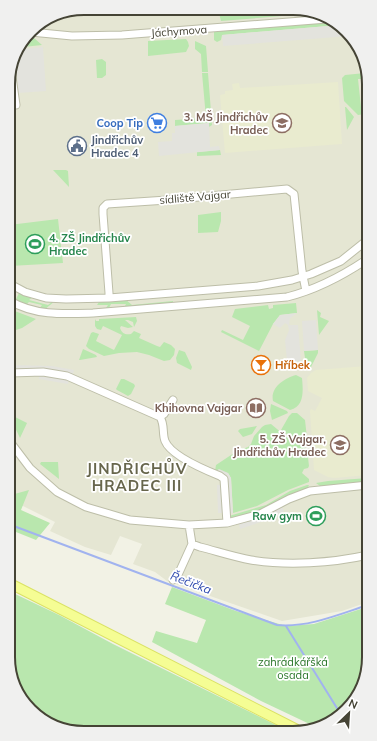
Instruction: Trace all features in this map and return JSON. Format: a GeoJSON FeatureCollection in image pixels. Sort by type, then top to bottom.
{"type":"FeatureCollection","features":[{"type":"Feature","properties":{"kind":"main road"},"geometry":{"type":"LineString","coordinates":[[15,586],[290,726]]}},
{"type":"Feature","properties":{"kind":"street","name":"Jáchymova"},"geometry":{"type":"LineString","coordinates":[[38,33],[72,36],[122,35],[317,20]]}},
{"type":"Feature","properties":{"kind":"street","name":"sídliště Vajgar"},"geometry":{"type":"LineString","coordinates":[[108,298],[109,293],[103,214],[104,205],[108,203],[167,200],[287,189],[294,194],[302,277]]}},
{"type":"Feature","properties":{"kind":"street"},"geometry":{"type":"LineString","coordinates":[[15,287],[46,298],[66,299],[108,298],[258,286],[302,277],[341,261],[362,244]]}},
{"type":"Feature","properties":{"kind":"street"},"geometry":{"type":"LineString","coordinates":[[15,303],[43,313],[93,314],[287,297],[306,291],[352,270],[362,263]]}},
{"type":"Feature","properties":{"kind":"street"},"geometry":{"type":"LineString","coordinates":[[302,277],[306,291]]}},
{"type":"Feature","properties":{"kind":"street"},"geometry":{"type":"LineString","coordinates":[[15,372],[43,372],[75,378],[160,417],[163,424],[165,442],[169,449],[177,455],[224,479],[227,523]]}},
{"type":"Feature","properties":{"kind":"street"},"geometry":{"type":"LineString","coordinates":[[160,417],[164,414],[172,400]]}},
{"type":"Feature","properties":{"kind":"street"},"geometry":{"type":"LineString","coordinates":[[15,448],[30,468],[57,492],[86,507],[130,520],[189,525],[227,523],[260,514],[289,499],[310,491],[362,486]]}},
{"type":"Feature","properties":{"kind":"street"},"geometry":{"type":"LineString","coordinates":[[173,580],[177,577],[192,544],[189,525]]}},
{"type":"Feature","properties":{"kind":"street"},"geometry":{"type":"LineString","coordinates":[[192,544],[251,560],[299,563],[341,560],[362,556]]}},
{"type":"Feature","properties":{"kind":"shaded area"},"geometry":{"type":"Polygon","coordinates":[[[293,15],[306,16],[323,22],[338,32],[350,46],[355,54],[361,71],[362,84],[362,604],[342,611],[282,621],[167,581],[155,572],[133,564],[142,544],[120,536],[111,555],[85,547],[50,531],[55,522],[15,502],[15,84],[19,62],[24,50],[39,32],[58,20],[71,16],[293,15]]]}},
{"type":"Feature","properties":{"kind":"shaded area"},"geometry":{"type":"Polygon","coordinates":[[[329,26],[343,37],[223,46],[222,35],[329,26]]]}},
{"type":"Feature","properties":{"kind":"shaded area"},"geometry":{"type":"Polygon","coordinates":[[[43,47],[46,91],[18,93],[17,72],[25,49],[43,47]]]}},
{"type":"Feature","properties":{"kind":"shaded area","name":"3. MŠ Jindřichův Hradec"},"geometry":{"type":"Polygon","coordinates":[[[338,82],[342,144],[225,153],[220,95],[225,94],[225,91],[233,90],[232,84],[239,83],[240,88],[338,82]]]}},
{"type":"Feature","properties":{"kind":"shaded area"},"geometry":{"type":"Polygon","coordinates":[[[209,123],[210,147],[219,146],[220,150],[159,156],[158,142],[172,141],[172,133],[175,133],[175,126],[209,123]]]}},
{"type":"Feature","properties":{"kind":"shaded area"},"geometry":{"type":"Polygon","coordinates":[[[297,313],[290,318],[289,325],[298,325],[301,361],[287,361],[285,340],[289,330],[288,325],[285,323],[280,328],[273,324],[280,315],[297,313]]]}},
{"type":"Feature","properties":{"kind":"shaded area"},"geometry":{"type":"Polygon","coordinates":[[[316,320],[318,350],[304,351],[302,321],[316,320]]]}},
{"type":"Feature","properties":{"kind":"shaded area"},"geometry":{"type":"Polygon","coordinates":[[[15,365],[52,366],[74,370],[73,374],[55,371],[15,370],[15,365]]]}},
{"type":"Feature","properties":{"kind":"shaded area","name":"5. ZŠ Vajgar, Jindřichův Hradec"},"geometry":{"type":"Polygon","coordinates":[[[362,366],[362,476],[334,478],[328,477],[314,470],[310,411],[311,409],[315,411],[322,398],[308,391],[307,378],[316,370],[362,366]]]}},
{"type":"Feature","properties":{"kind":"shaded area"},"geometry":{"type":"Polygon","coordinates":[[[43,375],[69,379],[68,384],[39,379],[39,376],[43,375]]]}},
{"type":"Feature","properties":{"kind":"shaded area"},"geometry":{"type":"Polygon","coordinates":[[[219,469],[228,473],[231,478],[233,513],[218,513],[217,485],[227,484],[216,471],[219,469]]]}},
{"type":"Feature","properties":{"kind":"shaded area"},"geometry":{"type":"Polygon","coordinates":[[[282,507],[284,511],[270,519],[240,529],[239,524],[268,514],[282,507]]]}},
{"type":"Feature","properties":{"kind":"green space"},"geometry":{"type":"Polygon","coordinates":[[[220,15],[294,15],[221,21],[220,15]]]}},
{"type":"Feature","properties":{"kind":"green space"},"geometry":{"type":"Polygon","coordinates":[[[322,22],[329,26],[222,35],[221,40],[217,42],[214,40],[214,30],[322,22]]]}},
{"type":"Feature","properties":{"kind":"green space"},"geometry":{"type":"Polygon","coordinates":[[[33,38],[42,45],[26,47],[33,38]]]}},
{"type":"Feature","properties":{"kind":"green space"},"geometry":{"type":"Polygon","coordinates":[[[186,39],[189,46],[186,52],[148,56],[148,41],[186,39]]]}},
{"type":"Feature","properties":{"kind":"green space"},"geometry":{"type":"Polygon","coordinates":[[[195,41],[206,46],[208,72],[202,72],[201,54],[195,49],[195,41]]]}},
{"type":"Feature","properties":{"kind":"green space"},"geometry":{"type":"Polygon","coordinates":[[[102,59],[106,62],[106,75],[102,78],[97,78],[96,60],[102,59]]]}},
{"type":"Feature","properties":{"kind":"green space"},"geometry":{"type":"Polygon","coordinates":[[[202,73],[208,73],[212,125],[209,127],[208,123],[175,126],[175,120],[206,118],[202,73]]]}},
{"type":"Feature","properties":{"kind":"green space"},"geometry":{"type":"Polygon","coordinates":[[[361,73],[362,79],[358,79],[362,114],[358,115],[344,101],[342,78],[345,75],[361,73]]]}},
{"type":"Feature","properties":{"kind":"green space"},"geometry":{"type":"Polygon","coordinates":[[[345,107],[354,117],[347,130],[345,107]]]}},
{"type":"Feature","properties":{"kind":"green space"},"geometry":{"type":"Polygon","coordinates":[[[220,150],[221,155],[197,156],[197,152],[220,150]]]}},
{"type":"Feature","properties":{"kind":"green space"},"geometry":{"type":"Polygon","coordinates":[[[53,170],[68,171],[69,187],[53,170]]]}},
{"type":"Feature","properties":{"kind":"green space"},"geometry":{"type":"Polygon","coordinates":[[[221,212],[221,221],[218,232],[198,233],[198,215],[221,212]]]}},
{"type":"Feature","properties":{"kind":"green space","name":"4. ZŠ Jindřichův Hradec"},"geometry":{"type":"Polygon","coordinates":[[[58,219],[63,263],[15,266],[15,224],[58,219]]]}},
{"type":"Feature","properties":{"kind":"green space"},"geometry":{"type":"Polygon","coordinates":[[[19,293],[33,297],[29,300],[48,305],[55,301],[44,310],[39,309],[42,305],[29,302],[26,305],[16,299],[19,293]]]}},
{"type":"Feature","properties":{"kind":"green space"},"geometry":{"type":"Polygon","coordinates":[[[125,299],[132,305],[173,301],[173,304],[124,308],[126,304],[111,304],[109,308],[106,308],[108,305],[97,305],[99,302],[125,299]]]}},
{"type":"Feature","properties":{"kind":"green space"},"geometry":{"type":"Polygon","coordinates":[[[296,303],[297,313],[280,315],[273,324],[259,351],[221,332],[222,330],[243,340],[250,326],[232,317],[235,309],[268,305],[269,309],[273,308],[273,305],[296,303]]]}},
{"type":"Feature","properties":{"kind":"green space"},"geometry":{"type":"Polygon","coordinates":[[[317,310],[321,313],[320,317],[329,321],[319,335],[317,310]]]}},
{"type":"Feature","properties":{"kind":"green space"},"geometry":{"type":"Polygon","coordinates":[[[15,311],[36,319],[22,328],[15,330],[15,311]]]}},
{"type":"Feature","properties":{"kind":"green space"},"geometry":{"type":"Polygon","coordinates":[[[136,317],[137,321],[134,327],[133,322],[125,320],[133,327],[128,328],[121,326],[120,328],[122,332],[124,334],[131,334],[134,331],[141,334],[139,338],[160,347],[164,342],[171,345],[175,349],[174,355],[170,360],[164,361],[137,352],[104,356],[86,346],[91,333],[93,332],[99,334],[96,341],[114,350],[122,335],[103,326],[101,330],[97,329],[95,326],[95,319],[96,321],[99,321],[99,319],[136,317]]]}},
{"type":"Feature","properties":{"kind":"green space"},"geometry":{"type":"Polygon","coordinates":[[[83,349],[96,355],[97,357],[79,360],[83,349]]]}},
{"type":"Feature","properties":{"kind":"green space"},"geometry":{"type":"Polygon","coordinates":[[[179,350],[185,352],[192,367],[191,370],[177,363],[176,358],[179,350]]]}},
{"type":"Feature","properties":{"kind":"green space"},"geometry":{"type":"Polygon","coordinates":[[[318,350],[311,367],[308,367],[306,365],[304,351],[318,350]]]}},
{"type":"Feature","properties":{"kind":"green space"},"geometry":{"type":"Polygon","coordinates":[[[296,375],[302,378],[302,397],[298,405],[290,410],[273,401],[273,396],[276,387],[279,384],[287,378],[296,375]]]}},
{"type":"Feature","properties":{"kind":"green space"},"geometry":{"type":"Polygon","coordinates":[[[121,379],[134,384],[135,386],[131,394],[128,396],[116,389],[121,379]]]}},
{"type":"Feature","properties":{"kind":"green space"},"geometry":{"type":"Polygon","coordinates":[[[271,404],[287,411],[288,413],[272,420],[270,411],[271,404]]]}},
{"type":"Feature","properties":{"kind":"green space"},"geometry":{"type":"Polygon","coordinates":[[[292,413],[297,413],[305,420],[307,438],[305,442],[295,440],[281,430],[292,413]]]}},
{"type":"Feature","properties":{"kind":"green space"},"geometry":{"type":"Polygon","coordinates":[[[15,417],[27,423],[20,438],[15,427],[15,417]]]}},
{"type":"Feature","properties":{"kind":"green space"},"geometry":{"type":"Polygon","coordinates":[[[271,424],[289,439],[307,449],[309,466],[308,468],[304,469],[302,473],[309,479],[309,482],[288,490],[257,506],[233,513],[231,478],[228,473],[215,471],[216,465],[237,451],[248,447],[254,436],[262,427],[271,424]]]}},
{"type":"Feature","properties":{"kind":"green space"},"geometry":{"type":"Polygon","coordinates":[[[257,426],[252,434],[243,437],[238,431],[240,429],[257,426]]]}},
{"type":"Feature","properties":{"kind":"green space"},"geometry":{"type":"Polygon","coordinates":[[[41,462],[58,462],[59,479],[40,464],[41,462]]]}},
{"type":"Feature","properties":{"kind":"green space"},"geometry":{"type":"Polygon","coordinates":[[[362,478],[362,483],[320,486],[316,483],[362,478]]]}},
{"type":"Feature","properties":{"kind":"green space"},"geometry":{"type":"Polygon","coordinates":[[[309,485],[307,489],[265,509],[235,519],[229,516],[266,505],[290,491],[309,485]]]}},
{"type":"Feature","properties":{"kind":"green space"},"geometry":{"type":"Polygon","coordinates":[[[29,490],[21,510],[50,523],[36,540],[15,532],[15,494],[29,490]]]}},
{"type":"Feature","properties":{"kind":"green space","name":"zahrádkářšká osada"},"geometry":{"type":"Polygon","coordinates":[[[172,587],[236,611],[286,626],[314,624],[362,609],[362,661],[357,683],[352,693],[329,693],[329,716],[309,724],[261,701],[152,642],[156,631],[197,643],[206,620],[165,604],[172,587]]]}},
{"type":"Feature","properties":{"kind":"green space"},"geometry":{"type":"Polygon","coordinates":[[[15,594],[59,615],[113,644],[278,726],[84,726],[66,724],[50,717],[35,706],[27,695],[22,687],[16,670],[15,594]]]}},
{"type":"Feature","properties":{"kind":"waterway","name":"Řečička"},"geometry":{"type":"LineString","coordinates":[[15,527],[277,625],[312,622],[362,607]]}},
{"type":"Feature","properties":{"kind":"waterway"},"geometry":{"type":"LineString","coordinates":[[286,626],[329,695]]}},
{"type":"Feature","properties":{"kind":"place","name":"Coop Tip"},"geometry":{"type":"Point","coordinates":[157,123]}},
{"type":"Feature","properties":{"kind":"place","name":"3. MŠ Jindřichův Hradec"},"geometry":{"type":"Point","coordinates":[282,123]}},
{"type":"Feature","properties":{"kind":"place","name":"Jindřichův Hradec 4"},"geometry":{"type":"Point","coordinates":[77,146]}},
{"type":"Feature","properties":{"kind":"place","name":"4. ZŠ Jindřichův Hradec"},"geometry":{"type":"Point","coordinates":[35,244]}},
{"type":"Feature","properties":{"kind":"place","name":"Hříbek"},"geometry":{"type":"Point","coordinates":[261,365]}},
{"type":"Feature","properties":{"kind":"place","name":"Khihovna Vajgar"},"geometry":{"type":"Point","coordinates":[256,408]}},
{"type":"Feature","properties":{"kind":"place","name":"5. ZŠ Vajgar, Jindřichův Hradec"},"geometry":{"type":"Point","coordinates":[340,445]}},
{"type":"Feature","properties":{"kind":"place","name":"Raw gym"},"geometry":{"type":"Point","coordinates":[316,516]}},
{"type":"Feature","properties":{"kind":"district","name":"JINDŘICHŮV HRADEC III"},"geometry":{"type":"Point","coordinates":[137,478]}}]}
